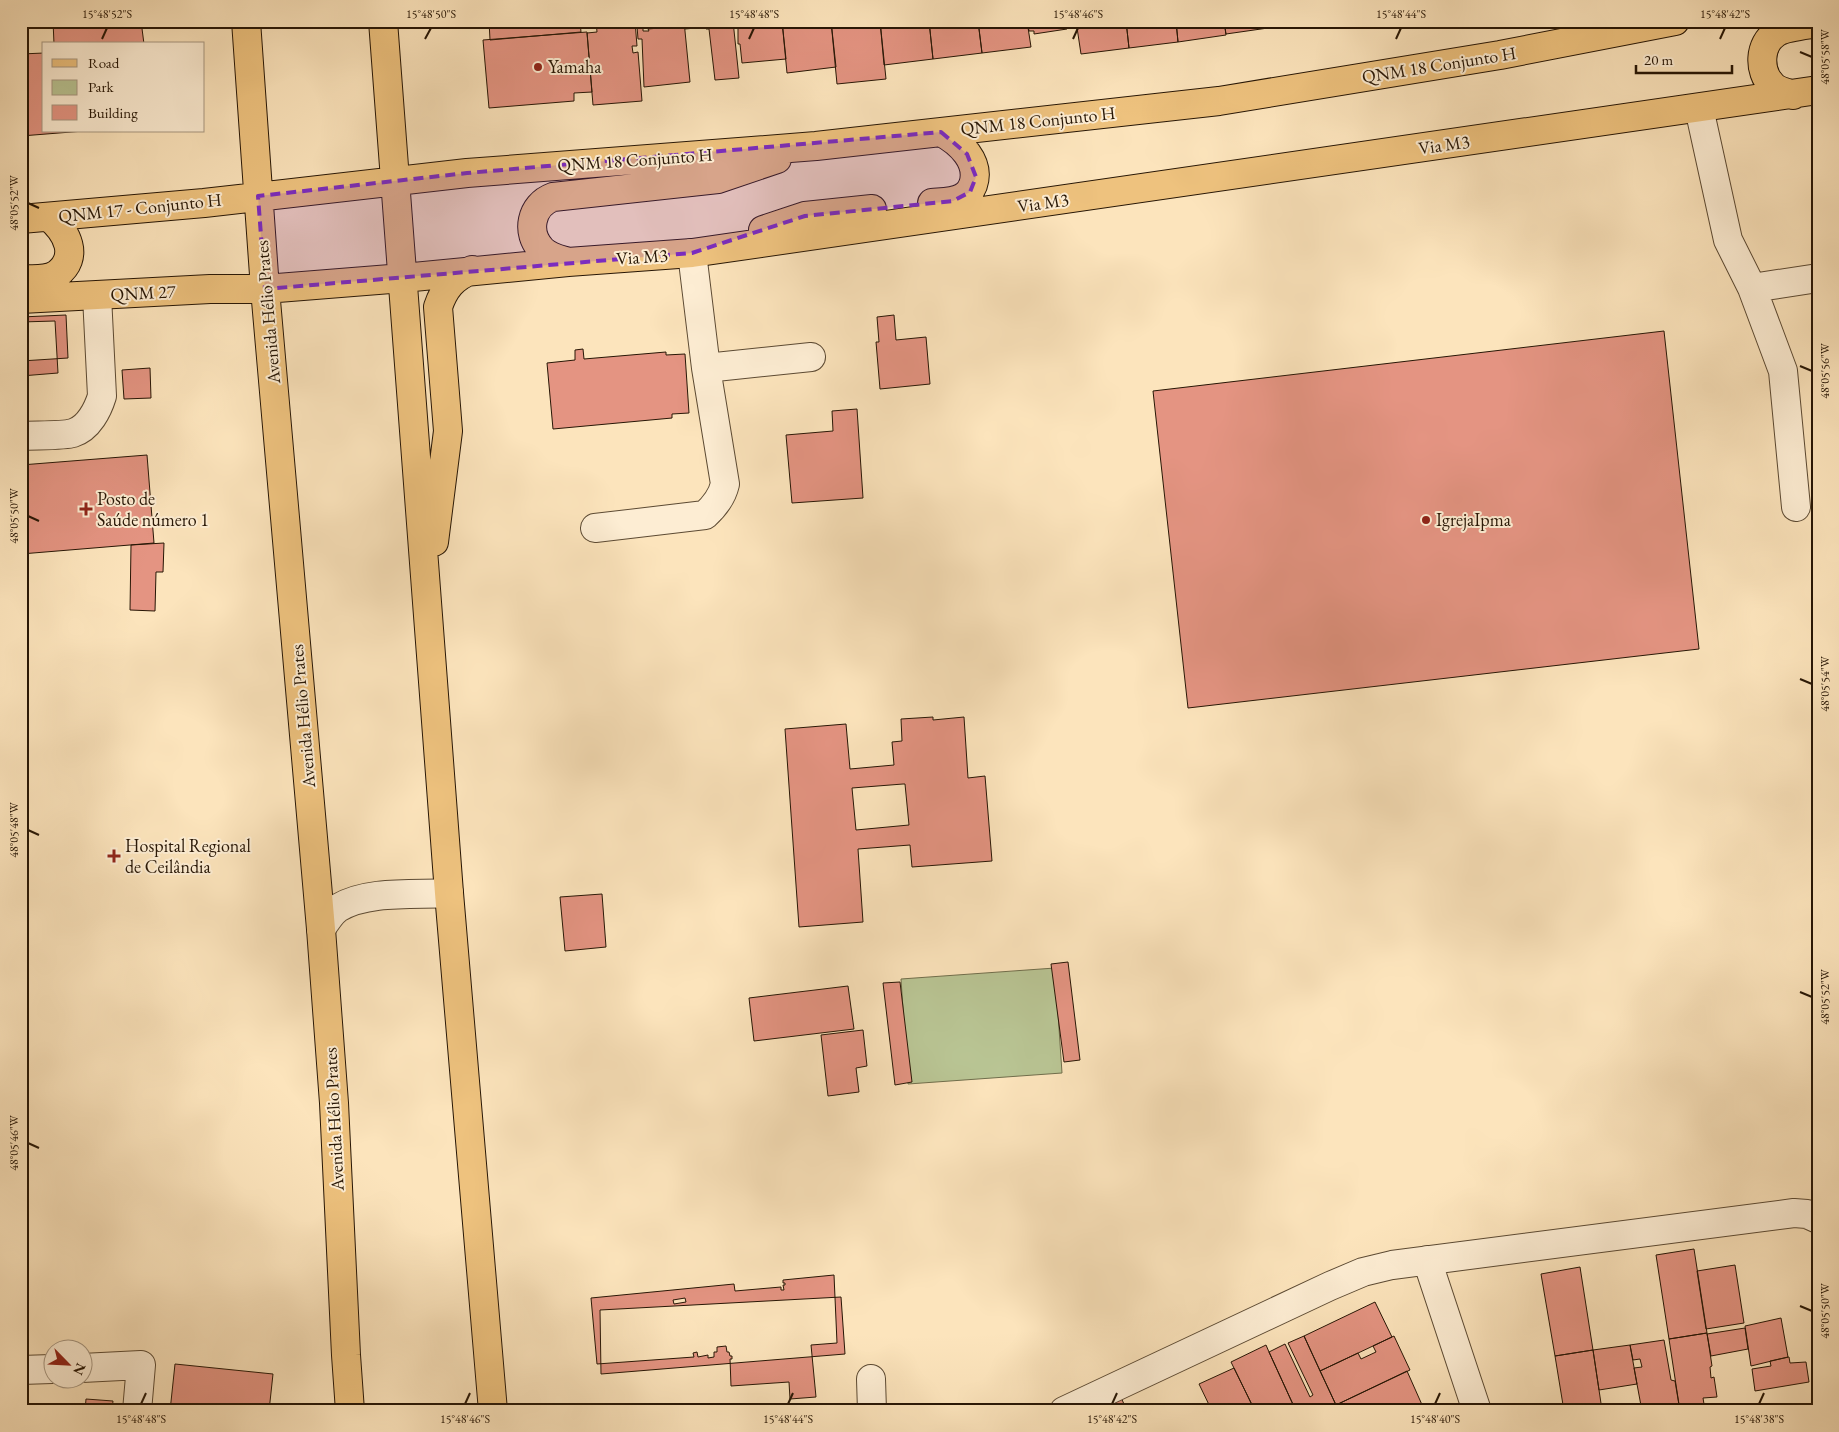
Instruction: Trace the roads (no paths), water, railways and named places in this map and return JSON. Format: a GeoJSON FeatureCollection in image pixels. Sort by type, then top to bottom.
{"type":"FeatureCollection","features":[{"type":"Feature","properties":{"kind":"main road","name":"Avenida Hélio Prates"},"geometry":{"type":"LineString","coordinates":[[246,21],[265,288],[321,929],[334,1103],[350,1411]]}},
{"type":"Feature","properties":{"kind":"main road"},"geometry":{"type":"LineString","coordinates":[[383,21],[404,278],[449,893],[493,1411]]}},
{"type":"Feature","properties":{"kind":"main road","name":"QNM 18 Conjunto H"},"geometry":{"type":"LineString","coordinates":[[396,182],[466,173],[816,146],[1219,101],[1500,55],[1675,21]]}},
{"type":"Feature","properties":{"kind":"main road"},"geometry":{"type":"LineString","coordinates":[[1806,92],[1773,86],[1762,66],[1762,56],[1766,42],[1776,32],[1818,22]]}},
{"type":"Feature","properties":{"kind":"main road","name":"Via M3"},"geometry":{"type":"LineString","coordinates":[[265,288],[692,253],[1806,92]]}},
{"type":"Feature","properties":{"kind":"main road"},"geometry":{"type":"LineString","coordinates":[[692,253],[805,216],[953,201],[963,198],[970,192],[976,177],[973,165],[959,144],[942,132]]}},
{"type":"Feature","properties":{"kind":"main road"},"geometry":{"type":"LineString","coordinates":[[568,262],[552,257],[542,250],[534,234],[534,217],[538,206],[543,200],[553,196],[718,179],[816,146]]}},
{"type":"Feature","properties":{"kind":"main road"},"geometry":{"type":"LineString","coordinates":[[258,196],[396,182]]}},
{"type":"Feature","properties":{"kind":"main road","name":"QNM 17 - Conjunto H"},"geometry":{"type":"LineString","coordinates":[[21,220],[258,196]]}},
{"type":"Feature","properties":{"kind":"main road"},"geometry":{"type":"LineString","coordinates":[[21,279],[46,278],[56,275],[69,258],[66,234],[50,217]]}},
{"type":"Feature","properties":{"kind":"main road"},"geometry":{"type":"LineString","coordinates":[[427,601],[448,431],[438,307],[442,294],[450,283],[461,274],[474,270]]}},
{"type":"Feature","properties":{"kind":"main road","name":"QNM 27"},"geometry":{"type":"LineString","coordinates":[[21,299],[265,288]]}},
{"type":"Feature","properties":{"kind":"street"},"geometry":{"type":"LineString","coordinates":[[1698,108],[1728,240],[1752,288],[1783,371],[1796,507]]}},
{"type":"Feature","properties":{"kind":"street"},"geometry":{"type":"LineString","coordinates":[[595,528],[705,515],[717,502],[722,493],[725,484],[706,368],[692,253]]}},
{"type":"Feature","properties":{"kind":"street"},"geometry":{"type":"LineString","coordinates":[[1752,288],[1818,278]]}},
{"type":"Feature","properties":{"kind":"street"},"geometry":{"type":"LineString","coordinates":[[21,436],[74,433],[83,426],[98,408],[102,396],[97,296]]}},
{"type":"Feature","properties":{"kind":"street"},"geometry":{"type":"LineString","coordinates":[[706,368],[811,357]]}},
{"type":"Feature","properties":{"kind":"street"},"geometry":{"type":"LineString","coordinates":[[321,929],[337,909],[356,899],[387,895],[449,893]]}},
{"type":"Feature","properties":{"kind":"street"},"geometry":{"type":"LineString","coordinates":[[1064,1411],[1363,1272],[1392,1265],[1427,1260],[1794,1212],[1807,1214],[1818,1219]]}},
{"type":"Feature","properties":{"kind":"street"},"geometry":{"type":"LineString","coordinates":[[1427,1260],[1477,1411]]}},
{"type":"Feature","properties":{"kind":"street"},"geometry":{"type":"LineString","coordinates":[[92,1367],[141,1365],[137,1411]]}},
{"type":"Feature","properties":{"kind":"street"},"geometry":{"type":"LineString","coordinates":[[21,1370],[42,1369]]}},
{"type":"Feature","properties":{"kind":"street"},"geometry":{"type":"LineString","coordinates":[[871,1379],[872,1411]]}},
{"type":"Feature","properties":{"kind":"place","name":"Yamaha"},"geometry":{"type":"Point","coordinates":[538,67]}},
{"type":"Feature","properties":{"kind":"place","name":"Posto de Saúde número 1"},"geometry":{"type":"Point","coordinates":[86,509]}},
{"type":"Feature","properties":{"kind":"place","name":"IgrejaIpma"},"geometry":{"type":"Point","coordinates":[1426,520]}},
{"type":"Feature","properties":{"kind":"place","name":"Hospital Regional de Ceilândia"},"geometry":{"type":"Point","coordinates":[114,856]}}]}
